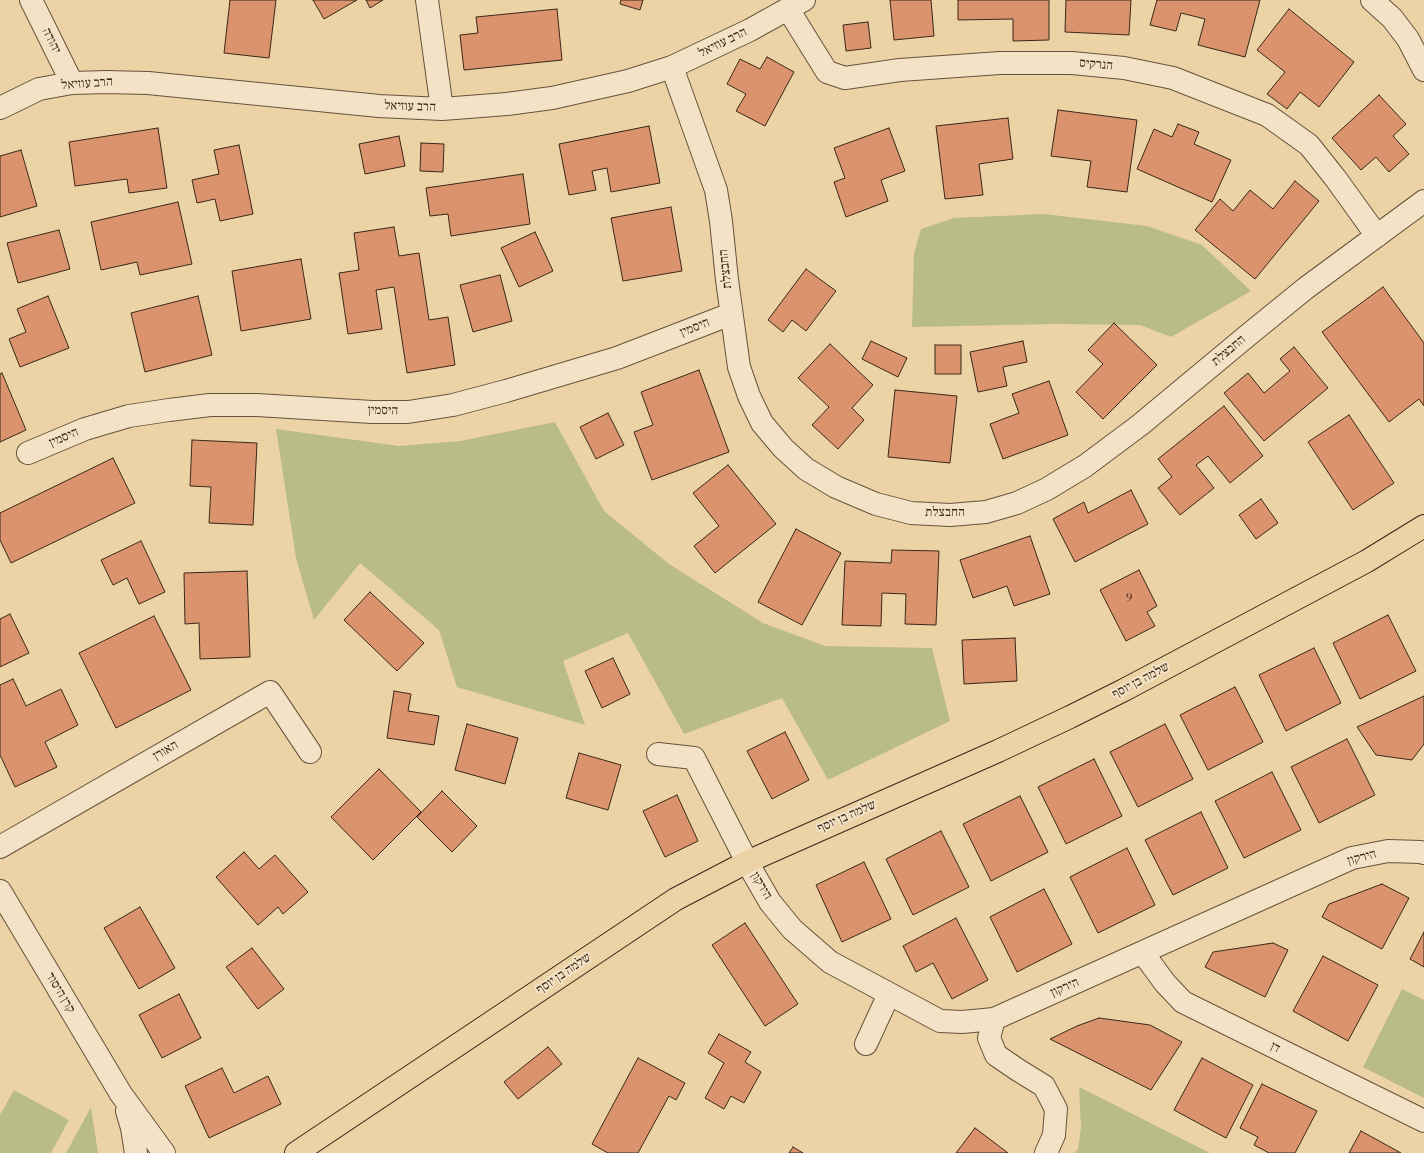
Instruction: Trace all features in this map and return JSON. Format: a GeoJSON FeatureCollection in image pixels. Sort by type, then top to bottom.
{"type":"FeatureCollection","features":[{"type":"Feature","properties":{"kind":"main road","name":"שלמה בן יוסף"},"geometry":{"type":"LineString","coordinates":[[296,1153],[676,899],[747,862],[998,751],[1077,714],[1367,561],[1424,526]]}},
{"type":"Feature","properties":{"kind":"street","name":"יהודה"},"geometry":{"type":"LineString","coordinates":[[31,0],[72,83]]}},
{"type":"Feature","properties":{"kind":"street"},"geometry":{"type":"LineString","coordinates":[[427,0],[442,109]]}},
{"type":"Feature","properties":{"kind":"street"},"geometry":{"type":"LineString","coordinates":[[1372,0],[1392,18],[1422,62]]}},
{"type":"Feature","properties":{"kind":"street","name":"הרב עוזיאל"},"geometry":{"type":"LineString","coordinates":[[0,108],[39,89],[72,83],[106,82],[148,83],[379,106],[442,109],[507,104],[552,98],[628,81],[672,67],[750,30],[796,4]]}},
{"type":"Feature","properties":{"kind":"street","name":"הנרקיס"},"geometry":{"type":"LineString","coordinates":[[796,4],[828,72],[845,78],[908,70],[1000,63],[1072,63],[1124,68],[1173,78],[1267,115],[1309,145],[1336,179],[1377,236]]}},
{"type":"Feature","properties":{"kind":"street","name":"החבצלת"},"geometry":{"type":"LineString","coordinates":[[672,67],[716,190],[739,367],[749,396],[762,423],[783,448],[806,469],[836,487],[876,504],[911,513],[950,515],[986,512],[1017,503],[1047,489],[1085,466],[1140,425],[1306,288],[1424,201]]}},
{"type":"Feature","properties":{"kind":"street","name":"היסמין"},"geometry":{"type":"LineString","coordinates":[[28,453],[85,429],[129,416],[210,405],[257,405],[372,412],[408,412],[453,405],[506,392],[617,358],[732,314]]}},
{"type":"Feature","properties":{"kind":"street","name":"האורן"},"geometry":{"type":"LineString","coordinates":[[0,847],[270,692],[310,752]]}},
{"type":"Feature","properties":{"kind":"street","name":"הירקון"},"geometry":{"type":"LineString","coordinates":[[658,754],[694,758],[747,862],[770,902],[792,929],[830,962],[940,1021],[962,1022],[994,1019],[1352,858],[1388,851],[1424,853]]}},
{"type":"Feature","properties":{"kind":"street","name":"קרן היסוד"},"geometry":{"type":"LineString","coordinates":[[0,891],[121,1094],[164,1153]]}},
{"type":"Feature","properties":{"kind":"street","name":"דן"},"geometry":{"type":"LineString","coordinates":[[1143,953],[1165,983],[1183,1002],[1424,1121]]}},
{"type":"Feature","properties":{"kind":"street"},"geometry":{"type":"LineString","coordinates":[[866,1044],[889,994]]}},
{"type":"Feature","properties":{"kind":"street"},"geometry":{"type":"LineString","coordinates":[[994,1019],[989,1038],[996,1055],[1044,1086],[1056,1109],[1054,1135],[1046,1153]]}},
{"type":"Feature","properties":{"kind":"street","name":"קרן היסוד"},"geometry":{"type":"LineString","coordinates":[[121,1094],[132,1128],[136,1153]]}},
{"type":"Feature","properties":{"kind":"green space"},"geometry":{"type":"Polygon","coordinates":[[[1044,214],[1147,226],[1202,245],[1251,291],[1171,337],[1140,325],[1055,324],[912,327],[914,253],[921,229],[954,218],[1044,214]]]}},
{"type":"Feature","properties":{"kind":"green space"},"geometry":{"type":"Polygon","coordinates":[[[555,422],[604,511],[669,564],[763,623],[825,646],[932,648],[950,721],[828,780],[782,698],[684,734],[628,633],[563,661],[585,725],[457,687],[439,630],[360,563],[314,620],[296,558],[276,429],[399,446],[460,441],[555,422]]]}},
{"type":"Feature","properties":{"kind":"green space"},"geometry":{"type":"Polygon","coordinates":[[[1402,989],[1424,1000],[1424,1098],[1363,1067],[1402,989]]]}},
{"type":"Feature","properties":{"kind":"green space"},"geometry":{"type":"Polygon","coordinates":[[[1079,1087],[1210,1153],[1075,1153],[1078,1149],[1081,1127],[1079,1087]]]}},
{"type":"Feature","properties":{"kind":"green space"},"geometry":{"type":"Polygon","coordinates":[[[14,1090],[69,1120],[51,1153],[0,1153],[0,1115],[14,1090]]]}},
{"type":"Feature","properties":{"kind":"green space"},"geometry":{"type":"Polygon","coordinates":[[[91,1107],[98,1153],[66,1153],[91,1107]]]}},
{"type":"Feature","properties":{"kind":"building"},"geometry":{"type":"Polygon","coordinates":[[[230,0],[276,0],[269,58],[224,53],[230,0]]]}},
{"type":"Feature","properties":{"kind":"building"},"geometry":{"type":"Polygon","coordinates":[[[313,0],[357,0],[324,19],[313,0]]]}},
{"type":"Feature","properties":{"kind":"building"},"geometry":{"type":"Polygon","coordinates":[[[366,0],[383,0],[370,8],[366,0]]]}},
{"type":"Feature","properties":{"kind":"building"},"geometry":{"type":"Polygon","coordinates":[[[621,0],[643,0],[640,10],[620,4],[621,0]]]}},
{"type":"Feature","properties":{"kind":"building"},"geometry":{"type":"Polygon","coordinates":[[[890,0],[931,0],[934,36],[894,40],[890,0]]]}},
{"type":"Feature","properties":{"kind":"building"},"geometry":{"type":"Polygon","coordinates":[[[958,0],[1049,0],[1049,40],[1013,41],[1013,19],[958,20],[958,0]]]}},
{"type":"Feature","properties":{"kind":"building"},"geometry":{"type":"Polygon","coordinates":[[[1066,0],[1131,0],[1129,35],[1065,32],[1066,0]]]}},
{"type":"Feature","properties":{"kind":"building"},"geometry":{"type":"Polygon","coordinates":[[[1157,0],[1260,0],[1245,57],[1198,45],[1205,19],[1181,13],[1176,31],[1150,25],[1157,0]]]}},
{"type":"Feature","properties":{"kind":"building"},"geometry":{"type":"Polygon","coordinates":[[[557,9],[562,60],[464,70],[460,35],[478,33],[476,17],[557,9]]]}},
{"type":"Feature","properties":{"kind":"building"},"geometry":{"type":"Polygon","coordinates":[[[1289,9],[1354,62],[1319,107],[1300,92],[1287,109],[1267,94],[1285,72],[1257,50],[1289,9]]]}},
{"type":"Feature","properties":{"kind":"building"},"geometry":{"type":"Polygon","coordinates":[[[868,22],[871,48],[846,51],[843,25],[868,22]]]}},
{"type":"Feature","properties":{"kind":"building"},"geometry":{"type":"Polygon","coordinates":[[[767,57],[794,72],[765,126],[736,111],[746,94],[727,84],[740,59],[760,69],[767,57]]]}},
{"type":"Feature","properties":{"kind":"building"},"geometry":{"type":"Polygon","coordinates":[[[1379,95],[1406,124],[1393,136],[1409,154],[1389,172],[1376,157],[1361,170],[1332,138],[1379,95]]]}},
{"type":"Feature","properties":{"kind":"building"},"geometry":{"type":"Polygon","coordinates":[[[1058,110],[1137,120],[1127,192],[1087,187],[1091,161],[1051,156],[1058,110]]]}},
{"type":"Feature","properties":{"kind":"building"},"geometry":{"type":"Polygon","coordinates":[[[1008,118],[1013,159],[979,164],[983,195],[945,199],[936,126],[1008,118]]]}},
{"type":"Feature","properties":{"kind":"building"},"geometry":{"type":"Polygon","coordinates":[[[1178,124],[1199,132],[1194,144],[1231,160],[1212,202],[1137,169],[1154,129],[1172,137],[1178,124]]]}},
{"type":"Feature","properties":{"kind":"building"},"geometry":{"type":"Polygon","coordinates":[[[649,126],[660,183],[611,192],[607,168],[592,171],[596,190],[569,195],[559,144],[649,126]]]}},
{"type":"Feature","properties":{"kind":"building"},"geometry":{"type":"Polygon","coordinates":[[[158,128],[167,188],[129,193],[127,179],[75,186],[69,142],[158,128]]]}},
{"type":"Feature","properties":{"kind":"building"},"geometry":{"type":"Polygon","coordinates":[[[889,128],[905,171],[881,180],[888,201],[846,217],[834,182],[845,178],[834,148],[889,128]]]}},
{"type":"Feature","properties":{"kind":"building"},"geometry":{"type":"Polygon","coordinates":[[[399,136],[405,166],[365,174],[359,144],[399,136]]]}},
{"type":"Feature","properties":{"kind":"building"},"geometry":{"type":"Polygon","coordinates":[[[421,143],[444,144],[443,172],[420,171],[421,143]]]}},
{"type":"Feature","properties":{"kind":"building"},"geometry":{"type":"Polygon","coordinates":[[[239,145],[253,214],[220,221],[215,199],[197,203],[192,180],[219,174],[214,150],[239,145]]]}},
{"type":"Feature","properties":{"kind":"building"},"geometry":{"type":"Polygon","coordinates":[[[21,150],[37,206],[0,217],[0,156],[21,150]]]}},
{"type":"Feature","properties":{"kind":"building"},"geometry":{"type":"Polygon","coordinates":[[[523,174],[530,224],[451,236],[448,214],[430,216],[426,188],[523,174]]]}},
{"type":"Feature","properties":{"kind":"building"},"geometry":{"type":"Polygon","coordinates":[[[1295,181],[1319,201],[1255,279],[1195,230],[1220,199],[1233,211],[1250,190],[1273,209],[1295,181]]]}},
{"type":"Feature","properties":{"kind":"building"},"geometry":{"type":"Polygon","coordinates":[[[178,202],[192,264],[140,275],[137,262],[101,270],[91,222],[178,202]]]}},
{"type":"Feature","properties":{"kind":"building"},"geometry":{"type":"Polygon","coordinates":[[[671,207],[682,271],[623,281],[611,218],[671,207]]]}},
{"type":"Feature","properties":{"kind":"building"},"geometry":{"type":"Polygon","coordinates":[[[394,227],[399,256],[419,253],[429,320],[448,317],[455,365],[407,373],[394,287],[376,290],[382,329],[348,334],[339,273],[359,270],[354,233],[394,227]]]}},
{"type":"Feature","properties":{"kind":"building"},"geometry":{"type":"Polygon","coordinates":[[[59,230],[70,269],[18,283],[7,243],[59,230]]]}},
{"type":"Feature","properties":{"kind":"building"},"geometry":{"type":"Polygon","coordinates":[[[535,232],[553,271],[519,287],[501,248],[535,232]]]}},
{"type":"Feature","properties":{"kind":"building"},"geometry":{"type":"Polygon","coordinates":[[[301,259],[311,319],[241,331],[232,271],[301,259]]]}},
{"type":"Feature","properties":{"kind":"building"},"geometry":{"type":"Polygon","coordinates":[[[806,269],[836,291],[806,331],[792,320],[783,332],[768,320],[806,269]]]}},
{"type":"Feature","properties":{"kind":"building"},"geometry":{"type":"Polygon","coordinates":[[[500,275],[512,321],[473,332],[460,285],[500,275]]]}},
{"type":"Feature","properties":{"kind":"building"},"geometry":{"type":"Polygon","coordinates":[[[1383,287],[1424,343],[1424,406],[1419,399],[1389,422],[1322,332],[1383,287]]]}},
{"type":"Feature","properties":{"kind":"building"},"geometry":{"type":"Polygon","coordinates":[[[48,296],[69,348],[20,367],[9,339],[26,332],[17,309],[48,296]]]}},
{"type":"Feature","properties":{"kind":"building"},"geometry":{"type":"Polygon","coordinates":[[[198,296],[212,355],[145,372],[131,313],[198,296]]]}},
{"type":"Feature","properties":{"kind":"building"},"geometry":{"type":"Polygon","coordinates":[[[1114,323],[1157,365],[1103,419],[1076,392],[1103,364],[1088,350],[1114,323]]]}},
{"type":"Feature","properties":{"kind":"building"},"geometry":{"type":"Polygon","coordinates":[[[871,341],[907,358],[898,377],[862,359],[871,341]]]}},
{"type":"Feature","properties":{"kind":"building"},"geometry":{"type":"Polygon","coordinates":[[[1023,341],[1027,362],[1003,367],[1007,386],[978,392],[970,352],[1023,341]]]}},
{"type":"Feature","properties":{"kind":"building"},"geometry":{"type":"Polygon","coordinates":[[[830,344],[873,385],[852,408],[864,420],[838,449],[812,425],[829,407],[798,378],[830,344]]]}},
{"type":"Feature","properties":{"kind":"building"},"geometry":{"type":"Polygon","coordinates":[[[935,345],[961,345],[961,374],[935,374],[935,345]]]}},
{"type":"Feature","properties":{"kind":"building"},"geometry":{"type":"Polygon","coordinates":[[[1294,347],[1328,388],[1264,441],[1224,393],[1248,373],[1264,393],[1290,371],[1280,359],[1294,347]]]}},
{"type":"Feature","properties":{"kind":"building"},"geometry":{"type":"Polygon","coordinates":[[[699,370],[729,452],[652,480],[634,432],[653,425],[641,392],[699,370]]]}},
{"type":"Feature","properties":{"kind":"building"},"geometry":{"type":"Polygon","coordinates":[[[2,373],[26,430],[0,442],[0,374],[2,373]]]}},
{"type":"Feature","properties":{"kind":"building"},"geometry":{"type":"Polygon","coordinates":[[[1049,381],[1068,435],[1003,459],[990,424],[1019,413],[1012,394],[1049,381]]]}},
{"type":"Feature","properties":{"kind":"building"},"geometry":{"type":"Polygon","coordinates":[[[895,390],[957,396],[950,463],[888,457],[895,390]]]}},
{"type":"Feature","properties":{"kind":"building"},"geometry":{"type":"Polygon","coordinates":[[[1224,406],[1263,456],[1230,483],[1208,456],[1196,465],[1214,488],[1180,515],[1158,488],[1172,477],[1158,459],[1224,406]]]}},
{"type":"Feature","properties":{"kind":"building"},"geometry":{"type":"Polygon","coordinates":[[[608,413],[624,445],[596,459],[580,427],[608,413]]]}},
{"type":"Feature","properties":{"kind":"building"},"geometry":{"type":"Polygon","coordinates":[[[1349,415],[1394,483],[1353,510],[1308,442],[1349,415]]]}},
{"type":"Feature","properties":{"kind":"building"},"geometry":{"type":"Polygon","coordinates":[[[192,440],[257,443],[253,525],[209,523],[211,487],[190,486],[192,440]]]}},
{"type":"Feature","properties":{"kind":"building"},"geometry":{"type":"Polygon","coordinates":[[[113,458],[135,503],[11,563],[0,540],[0,513],[113,458]]]}},
{"type":"Feature","properties":{"kind":"building"},"geometry":{"type":"Polygon","coordinates":[[[728,465],[776,524],[715,573],[694,546],[719,526],[693,493],[728,465]]]}},
{"type":"Feature","properties":{"kind":"building"},"geometry":{"type":"Polygon","coordinates":[[[1131,490],[1148,524],[1075,562],[1053,519],[1084,502],[1088,513],[1131,490]]]}},
{"type":"Feature","properties":{"kind":"building"},"geometry":{"type":"Polygon","coordinates":[[[1261,499],[1278,523],[1256,539],[1239,515],[1261,499]]]}},
{"type":"Feature","properties":{"kind":"building"},"geometry":{"type":"Polygon","coordinates":[[[796,529],[841,553],[802,625],[758,602],[796,529]]]}},
{"type":"Feature","properties":{"kind":"building"},"geometry":{"type":"Polygon","coordinates":[[[1030,536],[1050,594],[1014,606],[1007,586],[973,598],[960,560],[1030,536]]]}},
{"type":"Feature","properties":{"kind":"building"},"geometry":{"type":"Polygon","coordinates":[[[141,541],[165,592],[139,604],[127,578],[113,585],[101,560],[141,541]]]}},
{"type":"Feature","properties":{"kind":"building"},"geometry":{"type":"Polygon","coordinates":[[[892,550],[939,551],[936,625],[905,624],[906,594],[882,593],[881,626],[842,625],[845,561],[891,563],[892,550]]]}},
{"type":"Feature","properties":{"kind":"building"},"geometry":{"type":"Polygon","coordinates":[[[1139,570],[1157,606],[1147,612],[1155,626],[1126,641],[1100,590],[1139,570]]]}},
{"type":"Feature","properties":{"kind":"building"},"geometry":{"type":"Polygon","coordinates":[[[247,571],[250,657],[200,659],[199,623],[185,624],[184,573],[247,571]]]}},
{"type":"Feature","properties":{"kind":"building"},"geometry":{"type":"Polygon","coordinates":[[[370,592],[424,643],[397,671],[344,620],[370,592]]]}},
{"type":"Feature","properties":{"kind":"building"},"geometry":{"type":"Polygon","coordinates":[[[10,614],[29,653],[0,667],[0,619],[10,614]]]}},
{"type":"Feature","properties":{"kind":"building"},"geometry":{"type":"Polygon","coordinates":[[[1388,615],[1416,671],[1360,699],[1333,643],[1388,615]]]}},
{"type":"Feature","properties":{"kind":"building"},"geometry":{"type":"Polygon","coordinates":[[[154,616],[191,690],[116,728],[79,653],[154,616]]]}},
{"type":"Feature","properties":{"kind":"building"},"geometry":{"type":"Polygon","coordinates":[[[1015,638],[1017,681],[964,684],[962,640],[1015,638]]]}},
{"type":"Feature","properties":{"kind":"building"},"geometry":{"type":"Polygon","coordinates":[[[1314,648],[1341,703],[1286,731],[1259,675],[1314,648]]]}},
{"type":"Feature","properties":{"kind":"building"},"geometry":{"type":"Polygon","coordinates":[[[613,658],[630,694],[602,708],[585,671],[613,658]]]}},
{"type":"Feature","properties":{"kind":"building"},"geometry":{"type":"Polygon","coordinates":[[[13,679],[26,706],[61,689],[78,725],[45,742],[57,767],[15,787],[0,755],[0,685],[13,679]]]}},
{"type":"Feature","properties":{"kind":"building"},"geometry":{"type":"Polygon","coordinates":[[[1235,687],[1263,742],[1208,770],[1180,715],[1235,687]]]}},
{"type":"Feature","properties":{"kind":"building"},"geometry":{"type":"Polygon","coordinates":[[[394,691],[411,694],[408,711],[439,716],[434,745],[387,738],[394,691]]]}},
{"type":"Feature","properties":{"kind":"building"},"geometry":{"type":"Polygon","coordinates":[[[1424,696],[1424,744],[1412,760],[1376,755],[1357,727],[1424,696]]]}},
{"type":"Feature","properties":{"kind":"building"},"geometry":{"type":"Polygon","coordinates":[[[467,724],[518,738],[505,784],[455,770],[467,724]]]}},
{"type":"Feature","properties":{"kind":"building"},"geometry":{"type":"Polygon","coordinates":[[[1165,724],[1193,779],[1138,807],[1110,752],[1165,724]]]}},
{"type":"Feature","properties":{"kind":"building"},"geometry":{"type":"Polygon","coordinates":[[[785,732],[809,780],[772,799],[747,751],[785,732]]]}},
{"type":"Feature","properties":{"kind":"building"},"geometry":{"type":"Polygon","coordinates":[[[1347,739],[1375,795],[1319,823],[1291,767],[1347,739]]]}},
{"type":"Feature","properties":{"kind":"building"},"geometry":{"type":"Polygon","coordinates":[[[579,753],[621,765],[608,810],[566,798],[579,753]]]}},
{"type":"Feature","properties":{"kind":"building"},"geometry":{"type":"Polygon","coordinates":[[[1094,759],[1122,816],[1066,844],[1038,787],[1094,759]]]}},
{"type":"Feature","properties":{"kind":"building"},"geometry":{"type":"Polygon","coordinates":[[[379,769],[421,812],[373,860],[331,817],[379,769]]]}},
{"type":"Feature","properties":{"kind":"building"},"geometry":{"type":"Polygon","coordinates":[[[1272,772],[1301,830],[1244,858],[1215,801],[1272,772]]]}},
{"type":"Feature","properties":{"kind":"building"},"geometry":{"type":"Polygon","coordinates":[[[442,791],[477,826],[452,852],[417,817],[442,791]]]}},
{"type":"Feature","properties":{"kind":"building"},"geometry":{"type":"Polygon","coordinates":[[[677,795],[698,841],[665,857],[643,811],[677,795]]]}},
{"type":"Feature","properties":{"kind":"building"},"geometry":{"type":"Polygon","coordinates":[[[1020,796],[1048,852],[991,881],[963,824],[1020,796]]]}},
{"type":"Feature","properties":{"kind":"building"},"geometry":{"type":"Polygon","coordinates":[[[1201,812],[1228,868],[1173,895],[1145,840],[1201,812]]]}},
{"type":"Feature","properties":{"kind":"building"},"geometry":{"type":"Polygon","coordinates":[[[941,831],[969,887],[913,915],[886,859],[941,831]]]}},
{"type":"Feature","properties":{"kind":"building"},"geometry":{"type":"Polygon","coordinates":[[[1127,848],[1155,905],[1098,933],[1070,877],[1127,848]]]}},
{"type":"Feature","properties":{"kind":"building"},"geometry":{"type":"Polygon","coordinates":[[[244,852],[259,869],[275,855],[308,892],[283,914],[278,907],[258,925],[216,877],[244,852]]]}},
{"type":"Feature","properties":{"kind":"building"},"geometry":{"type":"Polygon","coordinates":[[[864,862],[891,919],[842,942],[816,885],[864,862]]]}},
{"type":"Feature","properties":{"kind":"building"},"geometry":{"type":"Polygon","coordinates":[[[1382,884],[1409,898],[1382,949],[1322,917],[1329,904],[1382,884]]]}},
{"type":"Feature","properties":{"kind":"building"},"geometry":{"type":"Polygon","coordinates":[[[1044,889],[1072,944],[1017,972],[990,917],[1044,889]]]}},
{"type":"Feature","properties":{"kind":"building"},"geometry":{"type":"Polygon","coordinates":[[[140,907],[175,968],[139,989],[104,928],[140,907]]]}},
{"type":"Feature","properties":{"kind":"building"},"geometry":{"type":"Polygon","coordinates":[[[956,918],[988,980],[952,999],[933,963],[916,972],[903,946],[956,918]]]}},
{"type":"Feature","properties":{"kind":"building"},"geometry":{"type":"Polygon","coordinates":[[[745,923],[798,1004],[765,1026],[712,945],[745,923]]]}},
{"type":"Feature","properties":{"kind":"building"},"geometry":{"type":"Polygon","coordinates":[[[1424,932],[1424,967],[1410,959],[1424,932]]]}},
{"type":"Feature","properties":{"kind":"building"},"geometry":{"type":"Polygon","coordinates":[[[1273,943],[1288,950],[1265,997],[1205,967],[1213,952],[1273,943]]]}},
{"type":"Feature","properties":{"kind":"building"},"geometry":{"type":"Polygon","coordinates":[[[252,948],[284,989],[258,1009],[226,967],[252,948]]]}},
{"type":"Feature","properties":{"kind":"building"},"geometry":{"type":"Polygon","coordinates":[[[1323,956],[1378,985],[1348,1041],[1293,1011],[1323,956]]]}},
{"type":"Feature","properties":{"kind":"building"},"geometry":{"type":"Polygon","coordinates":[[[179,994],[201,1038],[162,1058],[139,1015],[179,994]]]}},
{"type":"Feature","properties":{"kind":"building"},"geometry":{"type":"Polygon","coordinates":[[[1099,1018],[1150,1025],[1182,1042],[1151,1090],[1050,1039],[1077,1026],[1099,1018]]]}},
{"type":"Feature","properties":{"kind":"building"},"geometry":{"type":"Polygon","coordinates":[[[719,1034],[751,1052],[745,1062],[761,1072],[744,1103],[731,1096],[724,1109],[705,1098],[724,1063],[708,1053],[719,1034]]]}},
{"type":"Feature","properties":{"kind":"building"},"geometry":{"type":"Polygon","coordinates":[[[548,1047],[562,1064],[518,1099],[504,1082],[548,1047]]]}},
{"type":"Feature","properties":{"kind":"building"},"geometry":{"type":"Polygon","coordinates":[[[638,1058],[685,1083],[676,1100],[669,1096],[638,1153],[608,1153],[592,1144],[638,1058]]]}},
{"type":"Feature","properties":{"kind":"building"},"geometry":{"type":"Polygon","coordinates":[[[1202,1058],[1253,1085],[1226,1138],[1174,1110],[1202,1058]]]}},
{"type":"Feature","properties":{"kind":"building"},"geometry":{"type":"Polygon","coordinates":[[[222,1068],[234,1093],[268,1076],[281,1104],[209,1138],[185,1086],[222,1068]]]}},
{"type":"Feature","properties":{"kind":"building"},"geometry":{"type":"Polygon","coordinates":[[[1262,1084],[1317,1111],[1295,1153],[1269,1153],[1254,1145],[1258,1137],[1240,1128],[1262,1084]]]}},
{"type":"Feature","properties":{"kind":"building"},"geometry":{"type":"Polygon","coordinates":[[[975,1128],[1008,1153],[956,1153],[975,1128]]]}},
{"type":"Feature","properties":{"kind":"building"},"geometry":{"type":"Polygon","coordinates":[[[1361,1131],[1401,1153],[1349,1153],[1361,1131]]]}},
{"type":"Feature","properties":{"kind":"building"},"geometry":{"type":"Polygon","coordinates":[[[793,1147],[803,1153],[789,1153],[793,1147]]]}}]}
